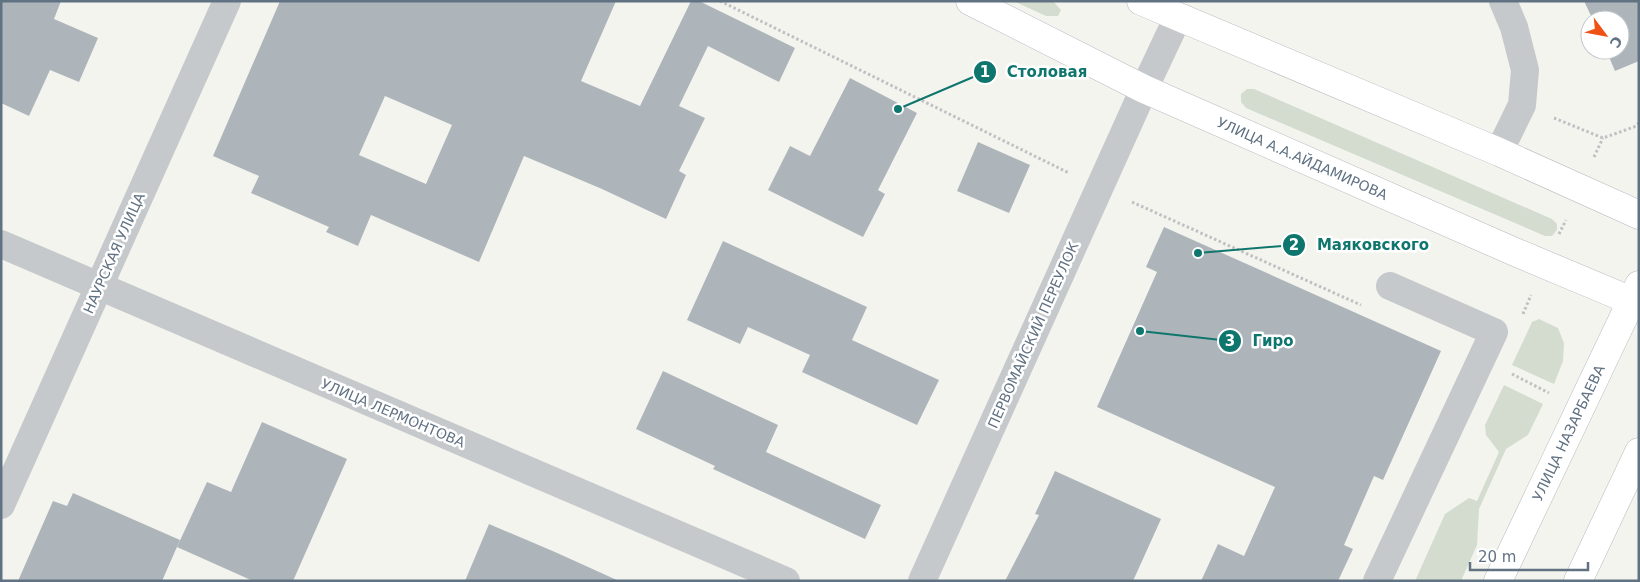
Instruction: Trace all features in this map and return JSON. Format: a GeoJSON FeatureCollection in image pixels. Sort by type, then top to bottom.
{"type":"FeatureCollection","features":[{"type":"Feature","properties":{"kind":"main road","name":"УЛИЦА А.А.АЙДАМИРОВА"},"geometry":{"type":"LineString","coordinates":[[970,1],[1144,89],[1515,252],[1636,297]]}},
{"type":"Feature","properties":{"kind":"main road"},"geometry":{"type":"LineString","coordinates":[[1141,1],[1499,152],[1639,215]]}},
{"type":"Feature","properties":{"kind":"main road","name":"УЛИЦА НАЗАРБАЕВА"},"geometry":{"type":"LineString","coordinates":[[1498,581],[1636,297]]}},
{"type":"Feature","properties":{"kind":"main road"},"geometry":{"type":"LineString","coordinates":[[1578,581],[1639,452]]}},
{"type":"Feature","properties":{"kind":"street","name":"НАУРСКАЯ УЛИЦА"},"geometry":{"type":"LineString","coordinates":[[1,505],[227,1]]}},
{"type":"Feature","properties":{"kind":"street"},"geometry":{"type":"LineString","coordinates":[[1499,152],[1522,105],[1525,70],[1514,27],[1503,1]]}},
{"type":"Feature","properties":{"kind":"street","name":"ПЕРВОМАЙСКИЙ ПЕРЕУЛОК"},"geometry":{"type":"LineString","coordinates":[[922,581],[1099,187],[1178,17]]}},
{"type":"Feature","properties":{"kind":"street","name":"УЛИЦА ЛЕРМОНТОВА"},"geometry":{"type":"LineString","coordinates":[[1,244],[786,581]]}},
{"type":"Feature","properties":{"kind":"street"},"geometry":{"type":"LineString","coordinates":[[1377,581],[1494,332],[1390,286]]}},
{"type":"Feature","properties":{"kind":"path"},"geometry":{"type":"LineString","coordinates":[[720,1],[1099,187],[1363,306]]}},
{"type":"Feature","properties":{"kind":"path"},"geometry":{"type":"LineString","coordinates":[[1522,105],[1603,138],[1634,127],[1639,123]]}},
{"type":"Feature","properties":{"kind":"path"},"geometry":{"type":"LineString","coordinates":[[1481,359],[1580,409]]}},
{"type":"Feature","properties":{"kind":"shaded area"},"geometry":{"type":"Polygon","coordinates":[[[1013,1],[1053,1],[1061,10],[1058,16],[1046,16],[1013,1]]]}},
{"type":"Feature","properties":{"kind":"shaded area"},"geometry":{"type":"Polygon","coordinates":[[[1247,89],[1254,89],[1552,219],[1557,224],[1557,230],[1552,236],[1545,236],[1246,108],[1241,102],[1241,94],[1247,89]]]}},
{"type":"Feature","properties":{"kind":"shaded area"},"geometry":{"type":"Polygon","coordinates":[[[1539,319],[1558,328],[1564,343],[1563,361],[1554,384],[1512,365],[1532,322],[1539,319]]]}},
{"type":"Feature","properties":{"kind":"shaded area"},"geometry":{"type":"Polygon","coordinates":[[[1504,385],[1543,404],[1528,435],[1506,449],[1479,509],[1477,545],[1461,581],[1415,581],[1445,514],[1469,498],[1477,501],[1499,452],[1486,435],[1485,425],[1504,385]]]}},
{"type":"Feature","properties":{"kind":"building"},"geometry":{"type":"Polygon","coordinates":[[[1,1],[61,1],[54,19],[98,38],[79,82],[50,70],[29,116],[1,103],[1,1]]]}},
{"type":"Feature","properties":{"kind":"building"},"geometry":{"type":"Polygon","coordinates":[[[280,1],[616,1],[581,81],[640,106],[691,1],[699,1],[795,48],[779,82],[708,46],[679,106],[705,118],[679,171],[686,175],[666,219],[524,156],[479,262],[371,215],[358,246],[326,232],[329,227],[251,193],[259,176],[213,156],[280,1]],[[385,96],[359,155],[426,184],[452,125],[385,96]]]}},
{"type":"Feature","properties":{"kind":"building"},"geometry":{"type":"Polygon","coordinates":[[[1584,1],[1639,1],[1639,61],[1615,71],[1610,60],[1630,60],[1630,10],[1588,10],[1584,1]]]}},
{"type":"Feature","properties":{"kind":"building"},"geometry":{"type":"Polygon","coordinates":[[[850,78],[917,113],[878,190],[885,194],[863,237],[768,190],[790,146],[810,156],[850,78]]]}},
{"type":"Feature","properties":{"kind":"building"},"geometry":{"type":"Polygon","coordinates":[[[978,142],[1030,165],[1009,213],[957,191],[978,142]]]}},
{"type":"Feature","properties":{"kind":"building"},"geometry":{"type":"Polygon","coordinates":[[[1164,227],[1441,351],[1383,480],[1374,476],[1344,545],[1353,549],[1338,581],[1201,581],[1218,544],[1244,556],[1275,487],[1097,407],[1157,272],[1146,267],[1164,227]]]}},
{"type":"Feature","properties":{"kind":"building"},"geometry":{"type":"Polygon","coordinates":[[[723,241],[867,307],[852,340],[939,380],[917,425],[802,372],[810,355],[748,327],[740,344],[687,320],[723,241]]]}},
{"type":"Feature","properties":{"kind":"building"},"geometry":{"type":"Polygon","coordinates":[[[663,371],[778,425],[766,452],[881,505],[865,539],[713,469],[715,466],[636,429],[663,371]]]}},
{"type":"Feature","properties":{"kind":"building"},"geometry":{"type":"Polygon","coordinates":[[[262,422],[347,459],[293,581],[253,581],[177,547],[207,482],[231,492],[262,422]]]}},
{"type":"Feature","properties":{"kind":"building"},"geometry":{"type":"Polygon","coordinates":[[[1055,471],[1161,519],[1133,581],[1005,581],[1039,515],[1035,514],[1055,471]]]}},
{"type":"Feature","properties":{"kind":"building"},"geometry":{"type":"Polygon","coordinates":[[[73,493],[180,540],[162,581],[18,581],[53,501],[67,506],[73,493]]]}},
{"type":"Feature","properties":{"kind":"building"},"geometry":{"type":"Polygon","coordinates":[[[489,524],[555,552],[619,581],[465,581],[489,524]]]}},
{"type":"Feature","properties":{"kind":"place","name":"Столовая"},"geometry":{"type":"Point","coordinates":[898,109]}},
{"type":"Feature","properties":{"kind":"place","name":"Маяковского"},"geometry":{"type":"Point","coordinates":[1198,253]}},
{"type":"Feature","properties":{"kind":"place","name":"Гиро"},"geometry":{"type":"Point","coordinates":[1140,331]}}]}
